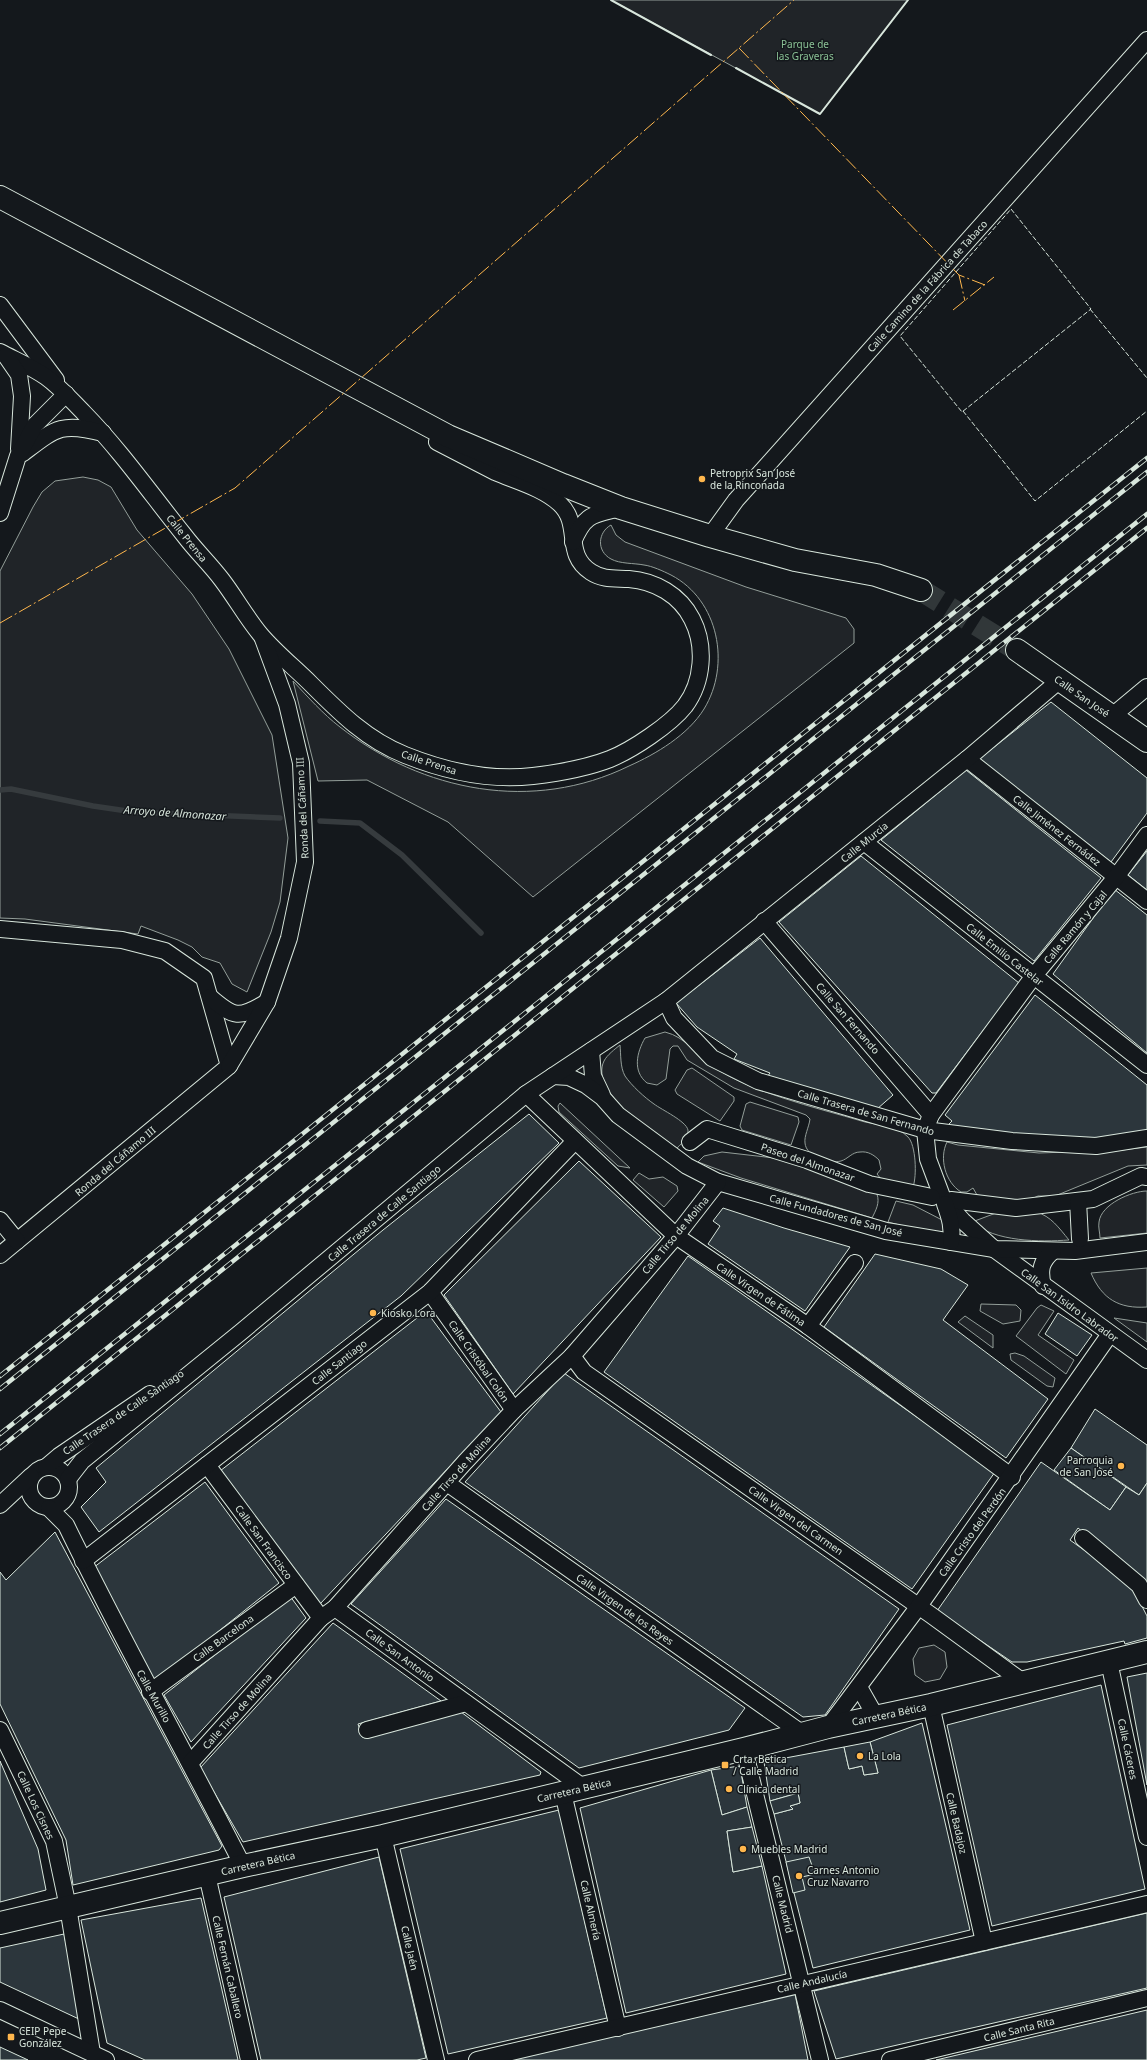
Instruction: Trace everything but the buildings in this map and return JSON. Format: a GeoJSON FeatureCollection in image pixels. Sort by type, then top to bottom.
{"type":"FeatureCollection","features":[{"type":"Feature","properties":{"kind":"street","name":"Calle Camino de la Fábrica de Tabaco"},"geometry":{"type":"LineString","coordinates":[[710,536],[736,500],[1147,40]]}},
{"type":"Feature","properties":{"kind":"street"},"geometry":{"type":"LineString","coordinates":[[0,198],[448,436],[621,508],[710,536],[795,560],[876,575],[921,590]]}},
{"type":"Feature","properties":{"kind":"street"},"geometry":{"type":"LineString","coordinates":[[0,305],[23,334],[66,394]]}},
{"type":"Feature","properties":{"kind":"street"},"geometry":{"type":"LineString","coordinates":[[0,324],[23,334]]}},
{"type":"Feature","properties":{"kind":"street"},"geometry":{"type":"LineString","coordinates":[[2,354],[45,376],[66,394]]}},
{"type":"Feature","properties":{"kind":"street"},"geometry":{"type":"LineString","coordinates":[[2,354],[19,375],[22,396],[18,456]]}},
{"type":"Feature","properties":{"kind":"street"},"geometry":{"type":"LineString","coordinates":[[1,508],[18,456],[35,425],[66,394]]}},
{"type":"Feature","properties":{"kind":"street","name":"Calle Prensa"},"geometry":{"type":"LineString","coordinates":[[66,394],[104,434],[150,490],[185,537],[221,578],[261,635],[351,723],[377,741],[431,764],[463,772],[491,776],[531,776],[584,766],[611,758],[642,741],[667,723],[685,707],[698,683],[701,656],[698,636],[688,613],[680,602],[667,591],[648,581],[628,578],[607,579],[591,573],[576,558],[569,516],[560,503],[543,492],[495,471],[436,441],[420,421]]}},
{"type":"Feature","properties":{"kind":"street"},"geometry":{"type":"LineString","coordinates":[[18,456],[51,432],[65,427],[81,427],[104,434]]}},
{"type":"Feature","properties":{"kind":"street"},"geometry":{"type":"LineString","coordinates":[[573,542],[580,525],[587,518],[621,508]]}},
{"type":"Feature","properties":{"kind":"street","name":"Ronda del Cáñamo III"},"geometry":{"type":"LineString","coordinates":[[0,1255],[229,1066],[266,1002],[289,938],[305,862],[301,763],[287,704],[261,635]]}},
{"type":"Feature","properties":{"kind":"street","name":"Calle San José"},"geometry":{"type":"LineString","coordinates":[[1017,650],[1147,741]]}},
{"type":"Feature","properties":{"kind":"street","name":"Calle Murcia"},"geometry":{"type":"LineString","coordinates":[[624,1029],[666,1001],[967,759],[1060,680]]}},
{"type":"Feature","properties":{"kind":"street"},"geometry":{"type":"LineString","coordinates":[[1111,717],[1147,687]]}},
{"type":"Feature","properties":{"kind":"street","name":"Calle Jiménez Fernádez"},"geometry":{"type":"LineString","coordinates":[[967,759],[1147,901]]}},
{"type":"Feature","properties":{"kind":"street","name":"Calle Ramón y Cajal"},"geometry":{"type":"LineString","coordinates":[[925,1130],[931,1115],[1033,976],[1116,877],[1147,835]]}},
{"type":"Feature","properties":{"kind":"street","name":"Calle Emilio Castelar"},"geometry":{"type":"LineString","coordinates":[[864,842],[1147,1065]]}},
{"type":"Feature","properties":{"kind":"street","name":"Calle San Fernando"},"geometry":{"type":"LineString","coordinates":[[764,921],[931,1115]]}},
{"type":"Feature","properties":{"kind":"street"},"geometry":{"type":"LineString","coordinates":[[0,929],[122,940],[165,951],[204,978],[229,1066]]}},
{"type":"Feature","properties":{"kind":"street"},"geometry":{"type":"LineString","coordinates":[[210,997],[221,1008],[235,1014],[245,1014],[266,1002]]}},
{"type":"Feature","properties":{"kind":"street","name":"Calle Trasera de San Fernando"},"geometry":{"type":"LineString","coordinates":[[666,1001],[674,1018],[712,1058],[758,1081],[925,1130],[1012,1141],[1096,1146],[1147,1138]]}},
{"type":"Feature","properties":{"kind":"street"},"geometry":{"type":"LineString","coordinates":[[624,1029],[648,1020],[674,1018]]}},
{"type":"Feature","properties":{"kind":"street","name":"Calle Trasera de Calle Santiago"},"geometry":{"type":"LineString","coordinates":[[68,1478],[82,1461],[241,1332],[526,1094],[624,1029]]}},
{"type":"Feature","properties":{"kind":"street","name":"Calle Fundadores de San José"},"geometry":{"type":"LineString","coordinates":[[591,1051],[593,1076],[602,1097]]}},
{"type":"Feature","properties":{"kind":"street","name":"Calle Fundadores de San José"},"geometry":{"type":"LineString","coordinates":[[553,1076],[569,1078],[586,1084],[602,1097],[618,1115],[630,1124],[687,1166],[718,1182],[886,1231],[994,1249],[1075,1251],[1147,1242]]}},
{"type":"Feature","properties":{"kind":"street","name":"Calle Virgen de Fátima"},"geometry":{"type":"LineString","coordinates":[[526,1094],[676,1236],[808,1326],[1012,1477]]}},
{"type":"Feature","properties":{"kind":"street","name":"Paseo del Almonazar"},"geometry":{"type":"LineString","coordinates":[[690,1142],[707,1129],[807,1160],[869,1184],[942,1199],[1016,1208],[1093,1199],[1141,1176],[1147,1178]]}},
{"type":"Feature","properties":{"kind":"street"},"geometry":{"type":"LineString","coordinates":[[925,1130],[928,1159],[951,1220],[951,1242]]}},
{"type":"Feature","properties":{"kind":"street","name":"Calle Santiago"},"geometry":{"type":"LineString","coordinates":[[83,1561],[430,1292],[575,1141]]}},
{"type":"Feature","properties":{"kind":"street","name":"Calle Tirso de Molina"},"geometry":{"type":"LineString","coordinates":[[190,1762],[321,1618],[335,1608],[514,1410],[572,1356],[676,1236],[718,1182]]}},
{"type":"Feature","properties":{"kind":"street","name":"Calle San Isidro Labrador"},"geometry":{"type":"LineString","coordinates":[[942,1199],[963,1222],[994,1249],[1147,1360]]}},
{"type":"Feature","properties":{"kind":"street"},"geometry":{"type":"LineString","coordinates":[[1078,1200],[1080,1239]]}},
{"type":"Feature","properties":{"kind":"street"},"geometry":{"type":"LineString","coordinates":[[0,1220],[17,1242]]}},
{"type":"Feature","properties":{"kind":"street"},"geometry":{"type":"LineString","coordinates":[[1043,1286],[1040,1273],[1042,1264],[1045,1258],[1053,1250]]}},
{"type":"Feature","properties":{"kind":"street"},"geometry":{"type":"LineString","coordinates":[[808,1326],[856,1263]]}},
{"type":"Feature","properties":{"kind":"street","name":"Calle Cristóbal Colón"},"geometry":{"type":"LineString","coordinates":[[430,1292],[514,1410]]}},
{"type":"Feature","properties":{"kind":"street","name":"Calle Trasera de Calle Santiago"},"geometry":{"type":"LineString","coordinates":[[46,1467],[73,1446],[241,1332]]}},
{"type":"Feature","properties":{"kind":"street","name":"Calle Cristo del Perdón"},"geometry":{"type":"LineString","coordinates":[[828,1727],[919,1606],[1012,1477],[1110,1334]]}},
{"type":"Feature","properties":{"kind":"street","name":"Calle Virgen del Carmen"},"geometry":{"type":"LineString","coordinates":[[572,1356],[584,1372],[919,1606],[1022,1682]]}},
{"type":"Feature","properties":{"kind":"street","name":"Calle San Francisco"},"geometry":{"type":"LineString","coordinates":[[207,1465],[321,1618]]}},
{"type":"Feature","properties":{"kind":"street"},"geometry":{"type":"LineString","coordinates":[[1,1503],[31,1476],[40,1469],[46,1467],[58,1469],[68,1478],[69,1491],[56,1505],[42,1507],[32,1500],[28,1488],[31,1476]]}},
{"type":"Feature","properties":{"kind":"street","name":"Calle Virgen de los Reyes"},"geometry":{"type":"LineString","coordinates":[[447,1483],[804,1734]]}},
{"type":"Feature","properties":{"kind":"street"},"geometry":{"type":"LineString","coordinates":[[1,1503],[32,1500]]}},
{"type":"Feature","properties":{"kind":"street","name":"Calle Murillo"},"geometry":{"type":"LineString","coordinates":[[56,1505],[150,1692],[190,1762],[243,1866]]}},
{"type":"Feature","properties":{"kind":"street"},"geometry":{"type":"LineString","coordinates":[[1083,1538],[1139,1585],[1147,1600]]}},
{"type":"Feature","properties":{"kind":"street","name":"Calle Barcelona"},"geometry":{"type":"LineString","coordinates":[[150,1692],[296,1585]]}},
{"type":"Feature","properties":{"kind":"street","name":"Calle San Antonio"},"geometry":{"type":"LineString","coordinates":[[335,1608],[466,1703],[574,1790]]}},
{"type":"Feature","properties":{"kind":"street","name":"Carretera Bética"},"geometry":{"type":"LineString","coordinates":[[0,1923],[243,1866],[384,1836],[744,1749],[828,1727],[931,1705],[1147,1652]]}},
{"type":"Feature","properties":{"kind":"street","name":"Calle Cáceres"},"geometry":{"type":"LineString","coordinates":[[1109,1662],[1147,1837]]}},
{"type":"Feature","properties":{"kind":"street"},"geometry":{"type":"LineString","coordinates":[[859,1687],[876,1717]]}},
{"type":"Feature","properties":{"kind":"street"},"geometry":{"type":"LineString","coordinates":[[367,1730],[466,1703]]}},
{"type":"Feature","properties":{"kind":"street","name":"Calle Badajoz"},"geometry":{"type":"LineString","coordinates":[[931,1705],[984,1942]]}},
{"type":"Feature","properties":{"kind":"street","name":"Calle Los Cisnes"},"geometry":{"type":"LineString","coordinates":[[0,1730],[54,1841],[99,2057]]}},
{"type":"Feature","properties":{"kind":"street","name":"Calle Madrid"},"geometry":{"type":"LineString","coordinates":[[744,1749],[820,2060]]}},
{"type":"Feature","properties":{"kind":"street","name":"Calle Almería"},"geometry":{"type":"LineString","coordinates":[[574,1790],[618,2028]]}},
{"type":"Feature","properties":{"kind":"street","name":"Calle Jaén"},"geometry":{"type":"LineString","coordinates":[[384,1836],[436,2060]]}},
{"type":"Feature","properties":{"kind":"street","name":"Calle Fernán Caballero"},"geometry":{"type":"LineString","coordinates":[[208,1875],[249,2060]]}},
{"type":"Feature","properties":{"kind":"street","name":"Calle Andalucía"},"geometry":{"type":"LineString","coordinates":[[477,2060],[618,2028],[802,1983],[1147,1904]]}},
{"type":"Feature","properties":{"kind":"street","name":"Calle Santa Rita"},"geometry":{"type":"LineString","coordinates":[[890,2060],[1147,1998]]}},
{"type":"Feature","properties":{"kind":"street"},"geometry":{"type":"LineString","coordinates":[[0,2010],[99,2057]]}},
{"type":"Feature","properties":{"kind":"green space","name":"Parque de las Graveras"},"geometry":{"type":"Polygon","coordinates":[[[611,0],[908,0],[820,114],[611,0]]]}},
{"type":"Feature","properties":{"kind":"green space"},"geometry":{"type":"Polygon","coordinates":[[[83,477],[98,480],[111,487],[137,530],[192,594],[229,649],[272,735],[288,838],[280,902],[271,932],[247,992],[232,984],[220,963],[202,957],[192,947],[178,940],[141,926],[138,934],[25,919],[0,918],[0,571],[42,492],[55,481],[83,477]]]}},
{"type":"Feature","properties":{"kind":"green space"},"geometry":{"type":"Polygon","coordinates":[[[611,525],[616,535],[625,542],[746,587],[846,618],[854,629],[854,643],[533,897],[448,822],[367,780],[318,781],[293,681],[334,722],[372,749],[407,767],[443,780],[480,788],[517,791],[555,789],[592,780],[629,766],[671,743],[697,718],[704,709],[712,692],[717,673],[718,654],[716,635],[710,617],[700,600],[687,586],[671,575],[658,569],[619,562],[606,556],[600,542],[603,532],[611,525]]]}},
{"type":"Feature","properties":{"kind":"green space"},"geometry":{"type":"Polygon","coordinates":[[[665,1032],[672,1034],[685,1042],[722,1072],[747,1085],[793,1101],[865,1122],[888,1126],[904,1133],[911,1141],[914,1153],[915,1168],[913,1187],[881,1179],[877,1174],[881,1169],[879,1160],[868,1153],[857,1152],[841,1161],[836,1162],[814,1156],[806,1148],[805,1143],[805,1137],[810,1119],[806,1115],[734,1088],[687,1060],[678,1046],[673,1046],[670,1049],[666,1079],[657,1085],[647,1083],[639,1073],[637,1061],[640,1049],[645,1038],[665,1032]]]}},
{"type":"Feature","properties":{"kind":"green space"},"geometry":{"type":"Polygon","coordinates":[[[620,1045],[622,1069],[628,1080],[646,1098],[678,1119],[688,1130],[684,1141],[675,1150],[626,1112],[606,1086],[602,1073],[604,1061],[609,1054],[620,1045]]]}},
{"type":"Feature","properties":{"kind":"green space"},"geometry":{"type":"Polygon","coordinates":[[[692,1068],[734,1097],[734,1101],[720,1121],[677,1094],[675,1090],[687,1070],[692,1068]]]}},
{"type":"Feature","properties":{"kind":"green space"},"geometry":{"type":"Polygon","coordinates":[[[750,1102],[798,1117],[799,1122],[791,1145],[742,1130],[740,1126],[746,1104],[750,1102]]]}},
{"type":"Feature","properties":{"kind":"green space"},"geometry":{"type":"Polygon","coordinates":[[[560,1103],[630,1168],[618,1166],[559,1112],[558,1106],[560,1103]]]}},
{"type":"Feature","properties":{"kind":"green space"},"geometry":{"type":"Polygon","coordinates":[[[947,1142],[958,1145],[1039,1153],[1122,1150],[1147,1147],[1147,1165],[1128,1166],[1055,1196],[1038,1196],[1027,1201],[983,1198],[977,1195],[973,1188],[967,1192],[961,1192],[955,1188],[947,1176],[944,1155],[947,1142]]]}},
{"type":"Feature","properties":{"kind":"green space"},"geometry":{"type":"Polygon","coordinates":[[[722,1152],[783,1159],[877,1194],[878,1203],[876,1209],[872,1218],[741,1178],[698,1162],[704,1156],[722,1152]]]}},
{"type":"Feature","properties":{"kind":"green space"},"geometry":{"type":"Polygon","coordinates":[[[639,1173],[649,1179],[663,1177],[677,1186],[678,1191],[664,1207],[633,1180],[639,1173]]]}},
{"type":"Feature","properties":{"kind":"green space"},"geometry":{"type":"Polygon","coordinates":[[[1147,1191],[1147,1233],[1100,1238],[1099,1222],[1105,1210],[1111,1204],[1133,1193],[1147,1191]]]}},
{"type":"Feature","properties":{"kind":"green space"},"geometry":{"type":"Polygon","coordinates":[[[896,1201],[913,1205],[944,1221],[946,1229],[943,1233],[911,1228],[888,1222],[896,1201]]]}},
{"type":"Feature","properties":{"kind":"green space"},"geometry":{"type":"Polygon","coordinates":[[[1036,1212],[1050,1219],[1069,1240],[1045,1241],[1005,1237],[982,1229],[972,1222],[996,1213],[1036,1212]]]}},
{"type":"Feature","properties":{"kind":"green space"},"geometry":{"type":"Polygon","coordinates":[[[1147,1268],[1147,1307],[1120,1304],[1106,1296],[1100,1290],[1091,1273],[1147,1268]]]}},
{"type":"Feature","properties":{"kind":"green space"},"geometry":{"type":"Polygon","coordinates":[[[981,1304],[1016,1305],[1021,1310],[1020,1321],[1003,1324],[980,1311],[981,1304]]]}},
{"type":"Feature","properties":{"kind":"green space"},"geometry":{"type":"Polygon","coordinates":[[[1041,1305],[1054,1311],[1038,1335],[1074,1360],[1066,1374],[1016,1336],[1037,1308],[1041,1305]]]}},
{"type":"Feature","properties":{"kind":"green space"},"geometry":{"type":"Polygon","coordinates":[[[965,1316],[993,1335],[993,1348],[958,1322],[965,1316]]]}},
{"type":"Feature","properties":{"kind":"green space"},"geometry":{"type":"Polygon","coordinates":[[[1114,1318],[1147,1323],[1147,1342],[1114,1318]]]}},
{"type":"Feature","properties":{"kind":"green space"},"geometry":{"type":"Polygon","coordinates":[[[1015,1353],[1024,1356],[1055,1378],[1053,1387],[1047,1386],[1011,1360],[1010,1354],[1015,1353]]]}},
{"type":"Feature","properties":{"kind":"green space"},"geometry":{"type":"Polygon","coordinates":[[[934,1645],[945,1652],[947,1667],[940,1679],[925,1682],[915,1675],[913,1659],[919,1648],[934,1645]]]}},
{"type":"Feature","properties":{"kind":"waterway","name":"Arroyo de Almonazar"},"geometry":{"type":"LineString","coordinates":[[0,790],[11,789],[93,806],[134,812],[280,818]]}},
{"type":"Feature","properties":{"kind":"waterway","name":"Arroyo de Almonazar"},"geometry":{"type":"LineString","coordinates":[[320,821],[360,823],[402,855],[481,933]]}},
{"type":"Feature","properties":{"kind":"tunnel"},"geometry":{"type":"LineString","coordinates":[[921,590],[1017,650]]}},
{"type":"Feature","properties":{"kind":"railway"},"geometry":{"type":"LineString","coordinates":[[0,1376],[1147,458]]}},
{"type":"Feature","properties":{"kind":"railway"},"geometry":{"type":"LineString","coordinates":[[0,1389],[1147,472]]}},
{"type":"Feature","properties":{"kind":"railway"},"geometry":{"type":"LineString","coordinates":[[0,1434],[1147,514]]}},
{"type":"Feature","properties":{"kind":"railway"},"geometry":{"type":"LineString","coordinates":[[0,1448],[1147,528]]}},
{"type":"Feature","properties":{"kind":"fence"},"geometry":{"type":"LineString","coordinates":[[1011,209],[1091,309],[962,412],[900,336],[1011,209]]}},
{"type":"Feature","properties":{"kind":"fence"},"geometry":{"type":"LineString","coordinates":[[1090,309],[1147,378]]}},
{"type":"Feature","properties":{"kind":"fence"},"geometry":{"type":"LineString","coordinates":[[963,411],[1035,501],[1147,411]]}},
{"type":"Feature","properties":{"kind":"wall"},"geometry":{"type":"LineString","coordinates":[[611,0],[711,55]]}},
{"type":"Feature","properties":{"kind":"wall"},"geometry":{"type":"LineString","coordinates":[[736,68],[820,114],[908,0]]}},
{"type":"Feature","properties":{"kind":"power"},"geometry":{"type":"LineString","coordinates":[[0,623],[235,488],[794,0]]}},
{"type":"Feature","properties":{"kind":"power"},"geometry":{"type":"LineString","coordinates":[[739,48],[959,275],[985,285]]}},
{"type":"Feature","properties":{"kind":"power"},"geometry":{"type":"LineString","coordinates":[[959,275],[965,301]]}},
{"type":"Feature","properties":{"kind":"power"},"geometry":{"type":"LineString","coordinates":[[953,310],[994,277]]}},
{"type":"Feature","properties":{"kind":"place","name":"Petroprix San José de la Rinconada"},"geometry":{"type":"Point","coordinates":[702,479]}},
{"type":"Feature","properties":{"kind":"place","name":"Kiosko Lora"},"geometry":{"type":"Point","coordinates":[373,1313]}},
{"type":"Feature","properties":{"kind":"place","name":"Parroquia de San José"},"geometry":{"type":"Point","coordinates":[1121,1466]}},
{"type":"Feature","properties":{"kind":"place","name":"La Lola"},"geometry":{"type":"Point","coordinates":[860,1756]}},
{"type":"Feature","properties":{"kind":"place","name":"Crta. Betica / Calle Madrid"},"geometry":{"type":"Point","coordinates":[725,1765]}},
{"type":"Feature","properties":{"kind":"place","name":"Clínica dental"},"geometry":{"type":"Point","coordinates":[729,1789]}},
{"type":"Feature","properties":{"kind":"place","name":"Muebles Madrid"},"geometry":{"type":"Point","coordinates":[743,1849]}},
{"type":"Feature","properties":{"kind":"place","name":"Carnes Antonio Cruz Navarro"},"geometry":{"type":"Point","coordinates":[799,1876]}},
{"type":"Feature","properties":{"kind":"place","name":"CEIP Pepe González"},"geometry":{"type":"Point","coordinates":[11,2037]}}]}
